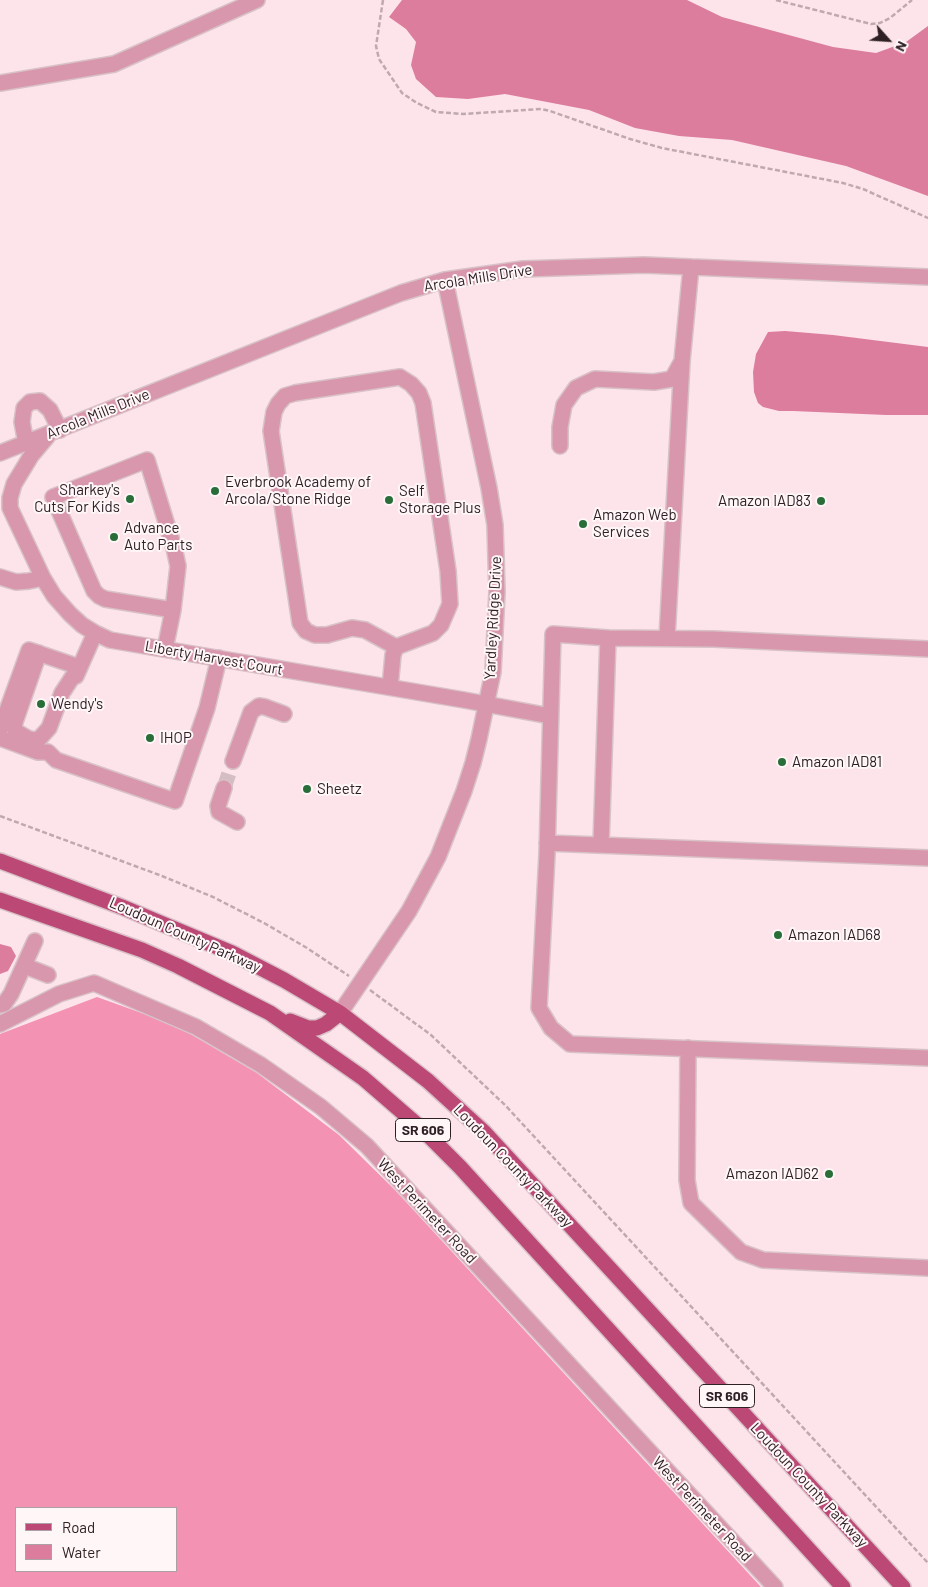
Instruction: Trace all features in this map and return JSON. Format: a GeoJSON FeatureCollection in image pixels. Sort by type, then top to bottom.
{"type":"FeatureCollection","features":[{"type":"Feature","properties":{"kind":"main road","name":"Loudoun County Parkway"},"geometry":{"type":"LineString","coordinates":[[0,862],[122,907],[232,953],[284,980],[340,1014],[428,1081],[484,1132],[903,1587]]}},
{"type":"Feature","properties":{"kind":"main road","name":"Loudoun County Parkway"},"geometry":{"type":"LineString","coordinates":[[0,900],[142,950],[178,966],[270,1013],[363,1078],[422,1129],[460,1167],[843,1587]]}},
{"type":"Feature","properties":{"kind":"main road"},"geometry":{"type":"LineString","coordinates":[[270,1013],[308,1028],[316,1028],[326,1024],[340,1014]]}},
{"type":"Feature","properties":{"kind":"street"},"geometry":{"type":"LineString","coordinates":[[0,83],[114,64],[258,0]]}},
{"type":"Feature","properties":{"kind":"street","name":"Arcola Mills Drive"},"geometry":{"type":"LineString","coordinates":[[0,453],[400,294],[445,280],[524,268],[644,265],[928,277]]}},
{"type":"Feature","properties":{"kind":"street"},"geometry":{"type":"LineString","coordinates":[[667,638],[682,361],[691,267]]}},
{"type":"Feature","properties":{"kind":"street","name":"Yardley Ridge Drive"},"geometry":{"type":"LineString","coordinates":[[340,1014],[398,929],[438,857],[464,791],[479,739],[492,672],[496,638],[497,561],[495,525],[487,478],[445,280]]}},
{"type":"Feature","properties":{"kind":"street"},"geometry":{"type":"LineString","coordinates":[[560,446],[560,427],[564,405],[576,388],[595,379],[654,382],[672,378],[682,361]]}},
{"type":"Feature","properties":{"kind":"street"},"geometry":{"type":"LineString","coordinates":[[390,687],[393,655],[396,648],[433,633],[441,625],[450,604],[448,571],[423,402],[411,384],[400,377],[285,396],[274,412],[271,431],[300,623],[306,631],[315,635],[327,635],[352,628],[366,630],[396,648]]}},
{"type":"Feature","properties":{"kind":"street"},"geometry":{"type":"LineString","coordinates":[[5,504],[10,498],[14,484],[31,456],[55,432],[50,410],[40,401],[30,402],[24,408],[22,422],[26,443]]}},
{"type":"Feature","properties":{"kind":"street"},"geometry":{"type":"LineString","coordinates":[[164,649],[173,610],[178,566],[146,460],[53,497],[94,591],[99,596],[105,599],[173,610]]}},
{"type":"Feature","properties":{"kind":"street","name":"Liberty Harvest Court"},"geometry":{"type":"LineString","coordinates":[[5,504],[54,596],[82,625],[110,640],[550,716]]}},
{"type":"Feature","properties":{"kind":"street"},"geometry":{"type":"LineString","coordinates":[[0,577],[16,582],[43,578]]}},
{"type":"Feature","properties":{"kind":"street"},"geometry":{"type":"LineString","coordinates":[[48,752],[79,667],[95,633]]}},
{"type":"Feature","properties":{"kind":"street"},"geometry":{"type":"LineString","coordinates":[[928,649],[723,639],[608,638],[553,634],[547,843],[539,1008],[551,1028],[570,1044],[928,1058]]}},
{"type":"Feature","properties":{"kind":"street"},"geometry":{"type":"LineString","coordinates":[[601,845],[608,638]]}},
{"type":"Feature","properties":{"kind":"street"},"geometry":{"type":"LineString","coordinates":[[0,730],[29,650],[79,667]]}},
{"type":"Feature","properties":{"kind":"street"},"geometry":{"type":"LineString","coordinates":[[39,653],[14,728],[29,740],[40,738],[49,728],[62,693],[79,667]]}},
{"type":"Feature","properties":{"kind":"street"},"geometry":{"type":"LineString","coordinates":[[0,738],[38,752],[48,752],[56,760],[175,800],[207,708],[219,658]]}},
{"type":"Feature","properties":{"kind":"street"},"geometry":{"type":"LineString","coordinates":[[233,762],[252,712],[258,706],[284,714]]}},
{"type":"Feature","properties":{"kind":"street"},"geometry":{"type":"LineString","coordinates":[[224,788],[218,806],[219,812],[237,822]]}},
{"type":"Feature","properties":{"kind":"street"},"geometry":{"type":"LineString","coordinates":[[547,843],[928,858]]}},
{"type":"Feature","properties":{"kind":"street"},"geometry":{"type":"LineString","coordinates":[[0,1005],[4,1004],[11,994],[35,941]]}},
{"type":"Feature","properties":{"kind":"street"},"geometry":{"type":"LineString","coordinates":[[25,966],[48,975]]}},
{"type":"Feature","properties":{"kind":"street","name":"West Perimeter Road"},"geometry":{"type":"LineString","coordinates":[[0,1024],[59,994],[94,983],[196,1027],[261,1065],[320,1107],[367,1146],[775,1587]]}},
{"type":"Feature","properties":{"kind":"street"},"geometry":{"type":"LineString","coordinates":[[688,1048],[687,1180],[692,1203],[741,1252],[763,1260],[928,1268]]}},
{"type":"Feature","properties":{"kind":"path"},"geometry":{"type":"LineString","coordinates":[[383,0],[376,46],[379,59],[402,93],[436,112],[463,114],[541,109],[653,146],[843,183],[863,189],[928,218]]}},
{"type":"Feature","properties":{"kind":"path"},"geometry":{"type":"LineString","coordinates":[[776,0],[871,24],[880,23],[890,18],[912,0]]}},
{"type":"Feature","properties":{"kind":"shaded area"},"geometry":{"type":"Polygon","coordinates":[[[97,997],[175,1025],[257,1073],[339,1135],[395,1190],[761,1587],[0,1587],[0,1034],[97,997]]]}},
{"type":"Feature","properties":{"kind":"water"},"geometry":{"type":"Polygon","coordinates":[[[402,0],[687,0],[722,17],[833,47],[876,53],[906,42],[928,26],[928,196],[846,166],[732,140],[679,136],[635,128],[589,110],[505,94],[468,99],[436,97],[416,79],[411,65],[416,42],[406,29],[389,17],[402,0]]]}},
{"type":"Feature","properties":{"kind":"water"},"geometry":{"type":"Polygon","coordinates":[[[785,331],[928,347],[928,415],[779,411],[763,407],[758,403],[754,392],[753,372],[756,354],[768,332],[785,331]]]}},
{"type":"Feature","properties":{"kind":"water"},"geometry":{"type":"Polygon","coordinates":[[[0,944],[11,947],[16,956],[8,971],[0,974],[0,944]]]}},
{"type":"Feature","properties":{"kind":"tunnel"},"geometry":{"type":"LineString","coordinates":[[224,788],[233,761]]}},
{"type":"Feature","properties":{"kind":"place","name":"Everbrook Academy of Arcola/Stone Ridge"},"geometry":{"type":"Point","coordinates":[215,491]}},
{"type":"Feature","properties":{"kind":"place","name":"Sharkey's Cuts For Kids"},"geometry":{"type":"Point","coordinates":[130,499]}},
{"type":"Feature","properties":{"kind":"place","name":"Self Storage Plus"},"geometry":{"type":"Point","coordinates":[389,500]}},
{"type":"Feature","properties":{"kind":"place","name":"Amazon IAD83"},"geometry":{"type":"Point","coordinates":[821,501]}},
{"type":"Feature","properties":{"kind":"place","name":"Amazon Web Services"},"geometry":{"type":"Point","coordinates":[583,524]}},
{"type":"Feature","properties":{"kind":"place","name":"Advance Auto Parts"},"geometry":{"type":"Point","coordinates":[114,537]}},
{"type":"Feature","properties":{"kind":"place","name":"Wendy's"},"geometry":{"type":"Point","coordinates":[41,704]}},
{"type":"Feature","properties":{"kind":"place","name":"IHOP"},"geometry":{"type":"Point","coordinates":[150,738]}},
{"type":"Feature","properties":{"kind":"place","name":"Amazon IAD81"},"geometry":{"type":"Point","coordinates":[782,762]}},
{"type":"Feature","properties":{"kind":"place","name":"Sheetz"},"geometry":{"type":"Point","coordinates":[307,789]}},
{"type":"Feature","properties":{"kind":"place","name":"Amazon IAD68"},"geometry":{"type":"Point","coordinates":[778,935]}},
{"type":"Feature","properties":{"kind":"place","name":"Amazon IAD62"},"geometry":{"type":"Point","coordinates":[829,1174]}}]}
